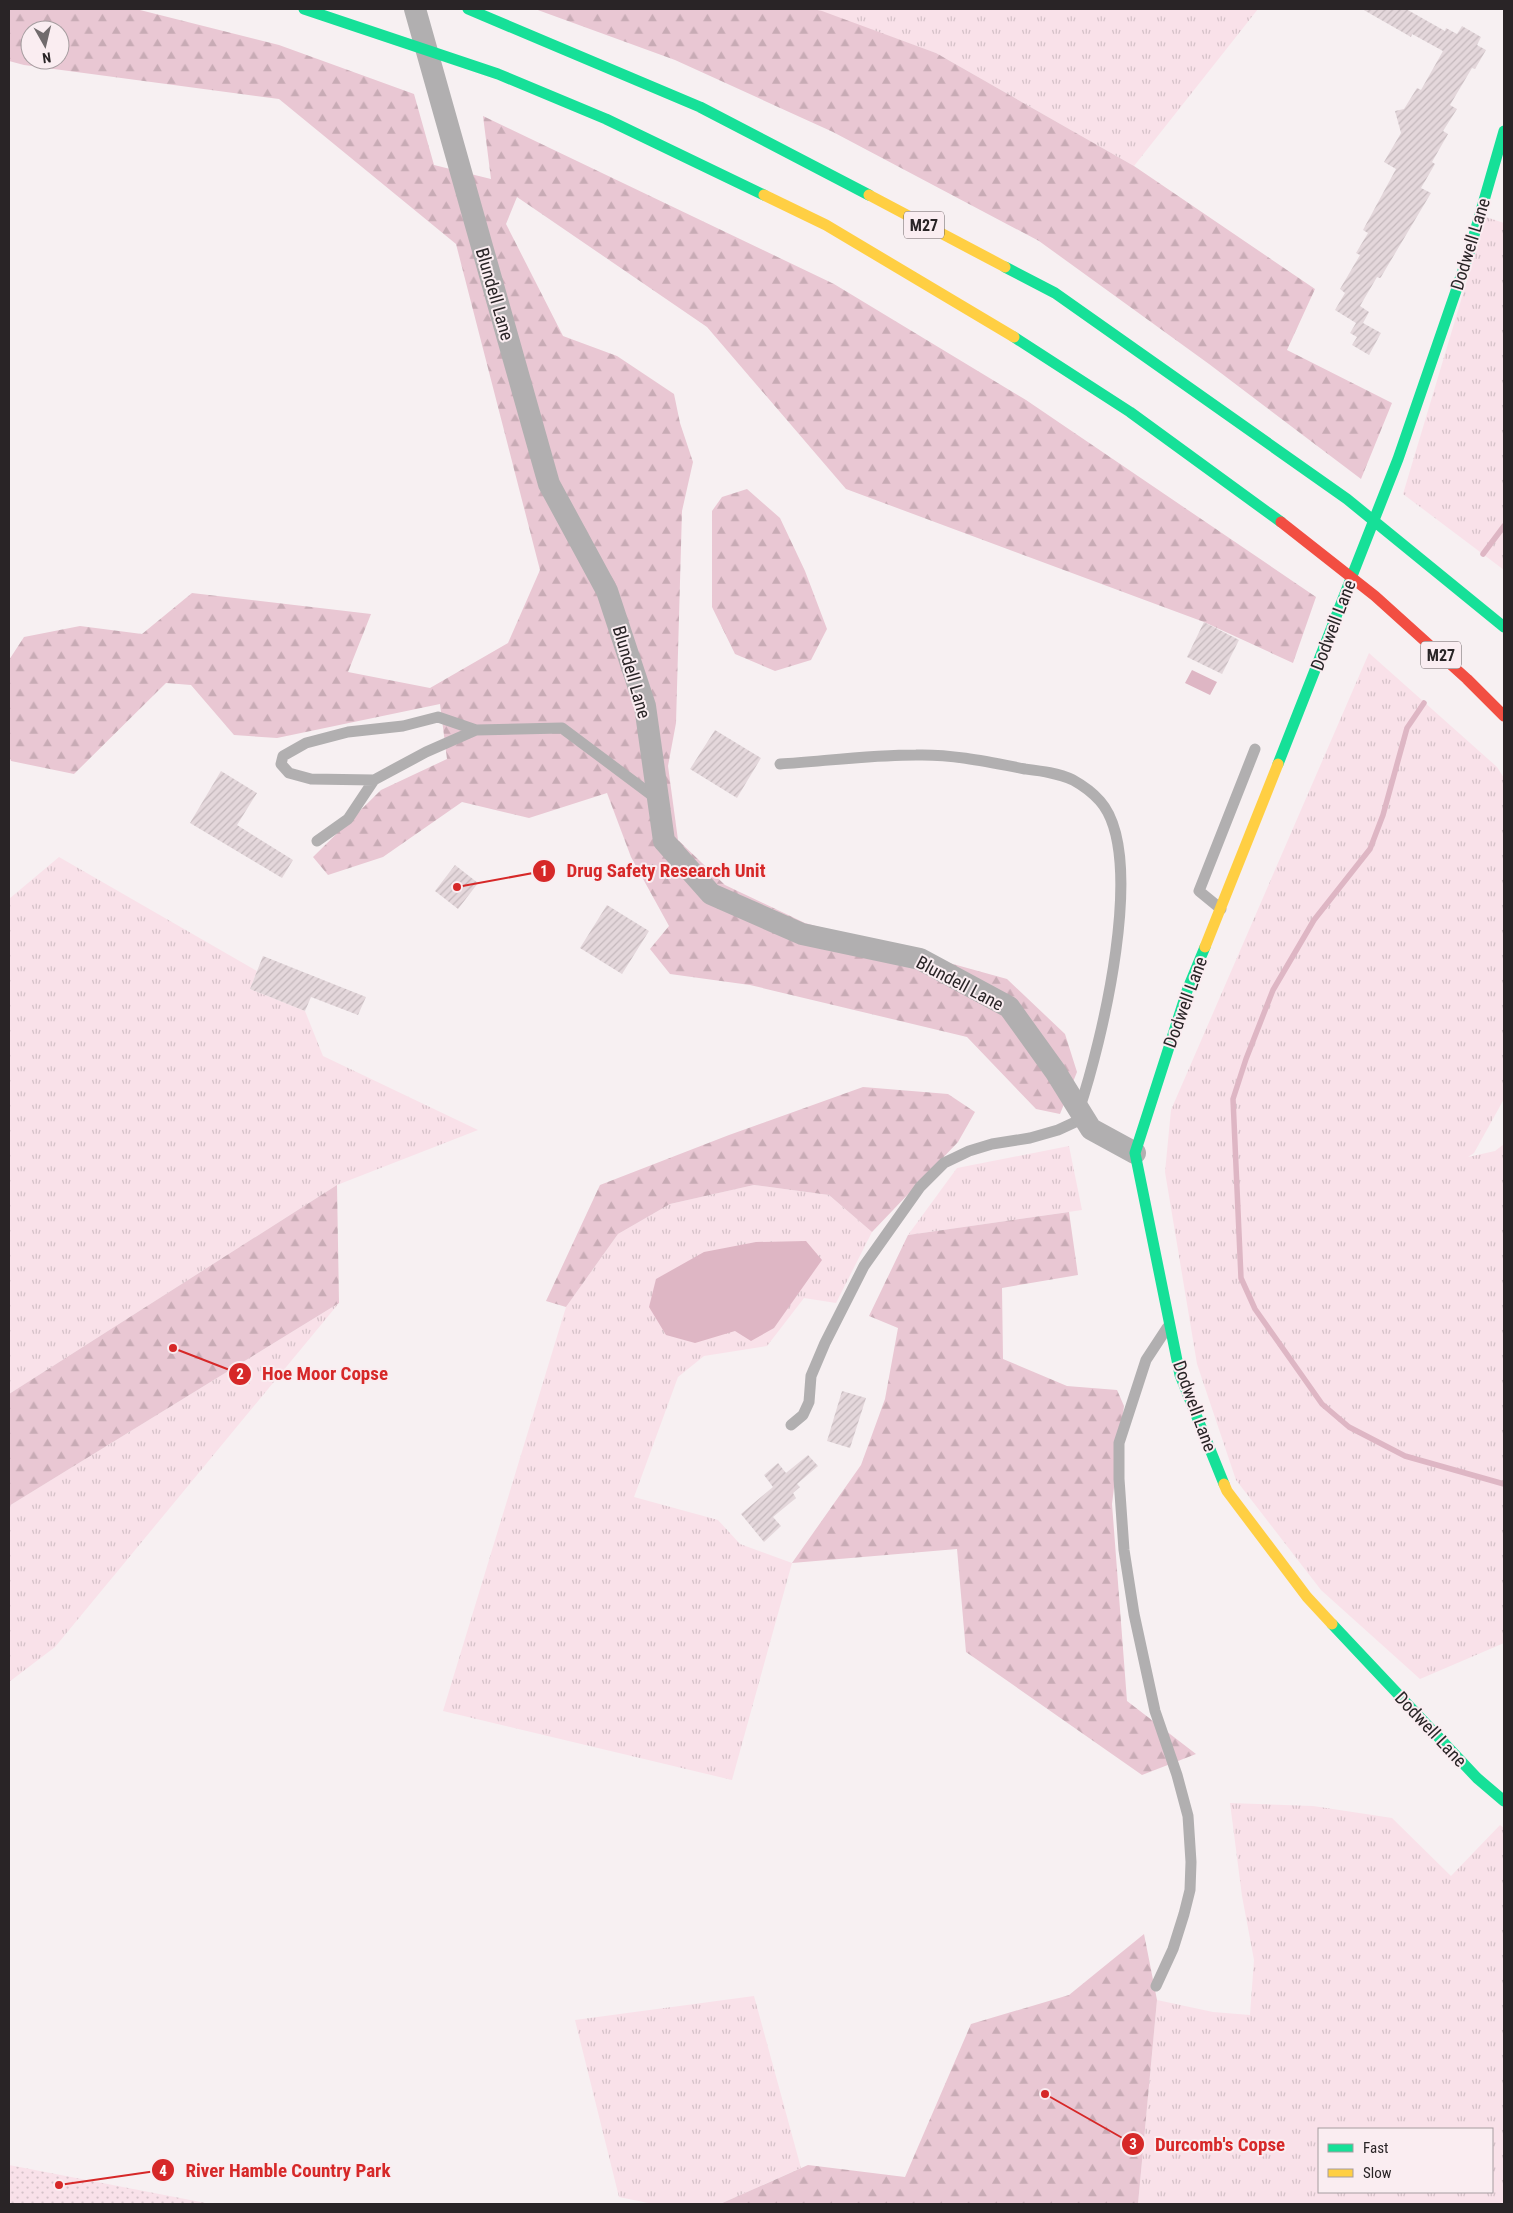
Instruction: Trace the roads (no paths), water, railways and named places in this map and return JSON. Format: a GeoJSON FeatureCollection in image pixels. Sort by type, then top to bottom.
{"type":"FeatureCollection","features":[{"type":"Feature","properties":{"kind":"main road","name":"M27"},"geometry":{"type":"LineString","coordinates":[[304,9],[498,74],[606,118],[826,226],[990,321],[1130,412],[1264,510],[1375,596],[1467,679],[1504,716]]}},
{"type":"Feature","properties":{"kind":"main road","name":"M27"},"geometry":{"type":"LineString","coordinates":[[468,9],[700,107],[1055,293],[1347,499],[1504,627]]}},
{"type":"Feature","properties":{"kind":"main road","name":"Dodwell Lane"},"geometry":{"type":"LineString","coordinates":[[1504,131],[1468,256],[1398,460],[1188,988],[1135,1153],[1180,1375],[1227,1491],[1307,1596],[1477,1778],[1504,1800]]}},
{"type":"Feature","properties":{"kind":"street","name":"Blundell Lane"},"geometry":{"type":"LineString","coordinates":[[415,9],[549,484],[608,591],[645,706],[664,841],[711,894],[802,934],[920,959],[1009,1007],[1054,1071],[1091,1129],[1135,1153]]}},
{"type":"Feature","properties":{"kind":"lane"},"geometry":{"type":"LineString","coordinates":[[374,780],[311,779],[289,773],[281,764],[283,756],[306,743],[348,732],[403,726],[438,717],[476,730],[562,728],[658,800]]}},
{"type":"Feature","properties":{"kind":"lane"},"geometry":{"type":"LineString","coordinates":[[317,841],[348,818],[374,780],[426,752],[476,730]]}},
{"type":"Feature","properties":{"kind":"lane"},"geometry":{"type":"LineString","coordinates":[[1221,909],[1199,891],[1255,749]]}},
{"type":"Feature","properties":{"kind":"lane"},"geometry":{"type":"LineString","coordinates":[[780,764],[917,755],[976,760],[1051,773],[1072,780],[1101,801],[1119,841],[1121,875],[1119,926],[1104,1019],[1082,1114],[1058,1130],[1030,1138],[992,1144],[969,1151],[944,1163],[920,1186],[864,1266],[824,1343],[811,1376],[809,1402],[803,1415],[791,1425]]}},
{"type":"Feature","properties":{"kind":"lane"},"geometry":{"type":"LineString","coordinates":[[1156,1986],[1173,1949],[1190,1890],[1191,1862],[1188,1816],[1177,1775],[1155,1712],[1134,1614],[1124,1550],[1119,1479],[1119,1443],[1146,1360],[1170,1324]]}},
{"type":"Feature","properties":{"kind":"waterway"},"geometry":{"type":"LineString","coordinates":[[1483,554],[1504,526]]}},
{"type":"Feature","properties":{"kind":"waterway"},"geometry":{"type":"LineString","coordinates":[[1424,703],[1407,728],[1383,815],[1370,849],[1314,920],[1273,990],[1246,1059],[1233,1099],[1241,1278],[1255,1309],[1322,1404],[1349,1427],[1405,1456],[1504,1484]]}},
{"type":"Feature","properties":{"kind":"place","name":"Drug Safety Research Unit"},"geometry":{"type":"Point","coordinates":[457,887]}},
{"type":"Feature","properties":{"kind":"place","name":"Hoe Moor Copse"},"geometry":{"type":"Point","coordinates":[173,1348]}},
{"type":"Feature","properties":{"kind":"place","name":"Durcomb's Copse"},"geometry":{"type":"Point","coordinates":[1045,2094]}},
{"type":"Feature","properties":{"kind":"place","name":"River Hamble Country Park"},"geometry":{"type":"Point","coordinates":[59,2185]}}]}
